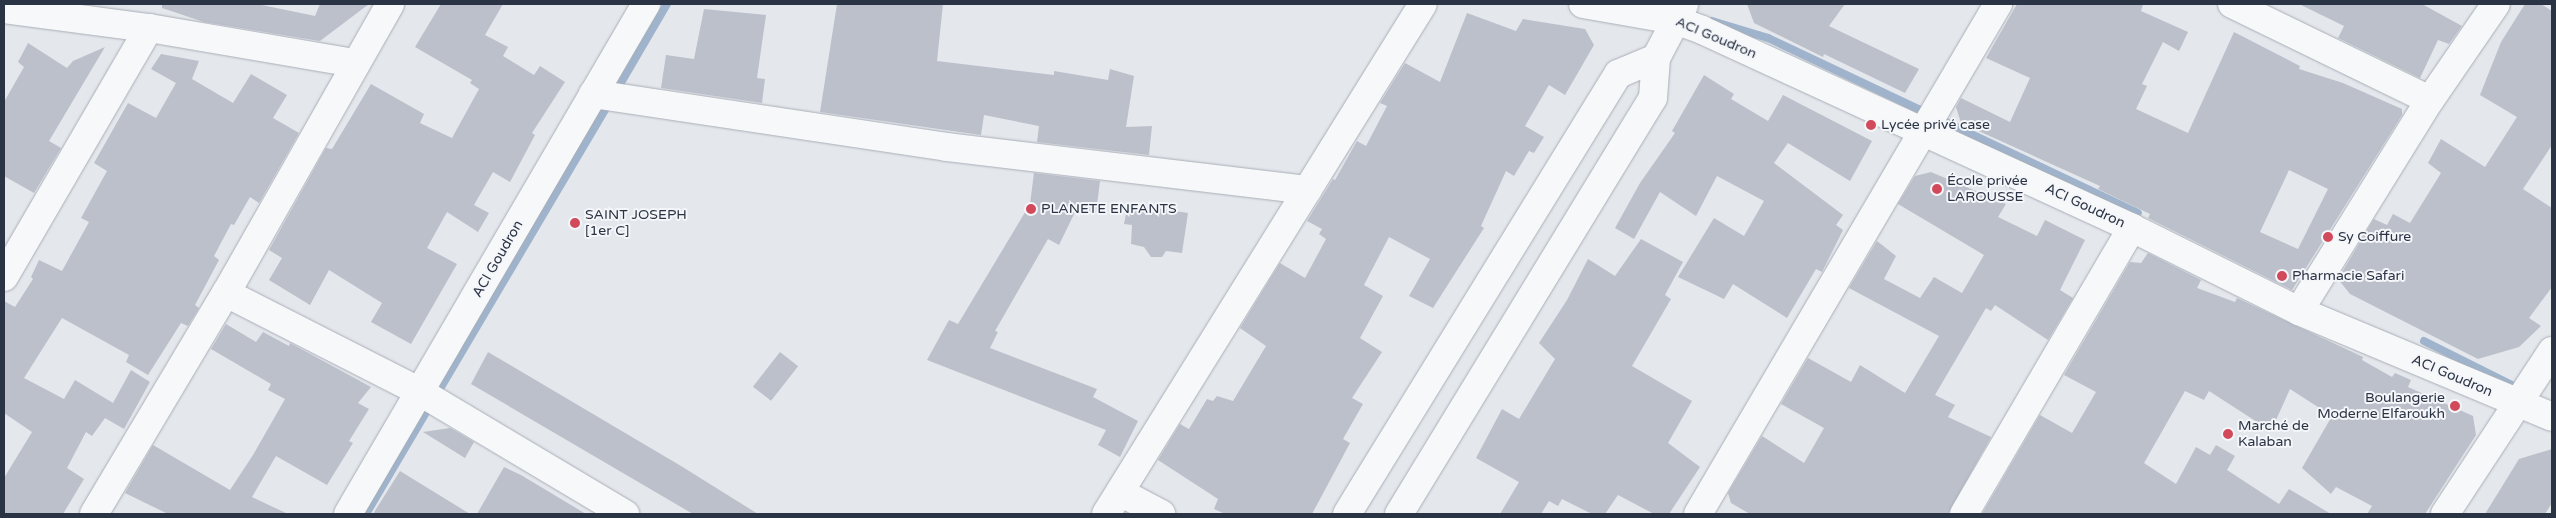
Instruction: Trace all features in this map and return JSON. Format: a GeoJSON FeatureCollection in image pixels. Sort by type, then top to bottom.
{"type":"FeatureCollection","features":[{"type":"Feature","properties":{"kind":"street"},"geometry":{"type":"LineString","coordinates":[[94,514],[226,293],[354,63],[390,4]]}},
{"type":"Feature","properties":{"kind":"street","name":"ACI Goudron"},"geometry":{"type":"LineString","coordinates":[[348,514],[646,4]]}},
{"type":"Feature","properties":{"kind":"street"},"geometry":{"type":"LineString","coordinates":[[1160,514],[1113,503],[1423,4]]}},
{"type":"Feature","properties":{"kind":"street","name":"ACI Goudron"},"geometry":{"type":"LineString","coordinates":[[1583,4],[1680,12],[1922,132],[2132,228],[2299,310],[2519,401],[2552,417]]}},
{"type":"Feature","properties":{"kind":"street"},"geometry":{"type":"LineString","coordinates":[[1698,514],[1998,4]]}},
{"type":"Feature","properties":{"kind":"street"},"geometry":{"type":"LineString","coordinates":[[2232,4],[2430,100]]}},
{"type":"Feature","properties":{"kind":"street"},"geometry":{"type":"LineString","coordinates":[[2299,310],[2430,100],[2496,4]]}},
{"type":"Feature","properties":{"kind":"street"},"geometry":{"type":"LineString","coordinates":[[4,9],[150,28],[354,63]]}},
{"type":"Feature","properties":{"kind":"street"},"geometry":{"type":"LineString","coordinates":[[1399,514],[1652,98],[1656,58],[1680,12]]}},
{"type":"Feature","properties":{"kind":"street"},"geometry":{"type":"LineString","coordinates":[[4,277],[150,28]]}},
{"type":"Feature","properties":{"kind":"street"},"geometry":{"type":"LineString","coordinates":[[1347,514],[1618,74],[1656,58]]}},
{"type":"Feature","properties":{"kind":"street"},"geometry":{"type":"LineString","coordinates":[[593,94],[946,147],[1307,190]]}},
{"type":"Feature","properties":{"kind":"street"},"geometry":{"type":"LineString","coordinates":[[1964,514],[2132,228]]}},
{"type":"Feature","properties":{"kind":"street"},"geometry":{"type":"LineString","coordinates":[[226,293],[420,392],[625,514]]}},
{"type":"Feature","properties":{"kind":"street"},"geometry":{"type":"LineString","coordinates":[[2445,514],[2552,350]]}},
{"type":"Feature","properties":{"kind":"building"},"geometry":{"type":"Polygon","coordinates":[[[162,4],[257,4],[315,16],[320,4],[369,4],[320,41],[204,22],[162,8],[162,4]]]}},
{"type":"Feature","properties":{"kind":"building"},"geometry":{"type":"Polygon","coordinates":[[[441,4],[503,4],[485,35],[508,47],[503,56],[534,75],[540,66],[565,82],[532,133],[535,135],[510,182],[493,172],[474,205],[489,213],[478,232],[447,212],[427,248],[457,264],[411,344],[371,322],[382,303],[329,270],[310,305],[269,280],[282,258],[269,250],[326,148],[332,149],[371,84],[424,114],[420,123],[452,138],[479,89],[470,83],[472,80],[415,47],[441,4]]]}},
{"type":"Feature","properties":{"kind":"building"},"geometry":{"type":"Polygon","coordinates":[[[837,4],[943,4],[937,61],[1054,75],[1054,71],[1108,80],[1110,69],[1134,76],[1126,127],[1152,126],[1149,155],[1037,142],[1039,126],[984,115],[981,135],[820,112],[837,4]]]}},
{"type":"Feature","properties":{"kind":"building"},"geometry":{"type":"Polygon","coordinates":[[[1747,4],[1845,4],[1829,26],[1919,69],[1905,93],[1824,54],[1823,57],[1754,23],[1747,4]]]}},
{"type":"Feature","properties":{"kind":"building"},"geometry":{"type":"Polygon","coordinates":[[[2017,4],[2143,4],[2141,11],[2188,32],[2179,51],[2163,42],[2142,84],[2147,86],[2136,109],[2188,133],[2234,32],[2300,66],[2299,69],[2343,83],[2402,109],[2402,115],[2292,290],[2148,218],[2150,214],[2098,189],[2100,186],[1961,123],[1956,107],[1961,98],[2010,122],[2030,78],[1986,58],[2017,4]],[[2289,170],[2260,232],[2298,249],[2328,189],[2289,170]]]}},
{"type":"Feature","properties":{"kind":"building"},"geometry":{"type":"Polygon","coordinates":[[[2299,4],[2422,4],[2462,26],[2449,44],[2438,40],[2420,78],[2338,38],[2344,26],[2299,4]]]}},
{"type":"Feature","properties":{"kind":"building"},"geometry":{"type":"Polygon","coordinates":[[[2525,4],[2541,4],[2552,11],[2552,145],[2523,189],[2552,208],[2552,287],[2529,318],[2541,326],[2519,347],[2478,359],[2350,294],[2338,279],[2374,219],[2387,225],[2393,214],[2410,223],[2441,173],[2428,163],[2441,139],[2485,167],[2517,117],[2480,95],[2501,42],[2525,4]]]}},
{"type":"Feature","properties":{"kind":"building"},"geometry":{"type":"Polygon","coordinates":[[[704,9],[766,15],[757,78],[765,79],[762,103],[661,88],[666,55],[694,59],[704,9]]]}},
{"type":"Feature","properties":{"kind":"building"},"geometry":{"type":"Polygon","coordinates":[[[1467,13],[1516,31],[1523,19],[1585,29],[1594,45],[1565,95],[1549,85],[1525,126],[1544,137],[1534,153],[1529,151],[1514,176],[1506,171],[1481,226],[1484,228],[1433,308],[1409,296],[1430,259],[1389,237],[1364,285],[1383,296],[1360,338],[1382,352],[1352,398],[1363,404],[1343,439],[1350,443],[1312,514],[1225,514],[1214,509],[1218,499],[1158,460],[1180,424],[1189,429],[1207,399],[1213,401],[1217,396],[1233,401],[1266,346],[1240,328],[1280,263],[1305,278],[1326,239],[1319,234],[1322,229],[1307,221],[1333,179],[1335,180],[1357,141],[1366,146],[1387,106],[1380,103],[1405,63],[1440,82],[1467,13]]]}},
{"type":"Feature","properties":{"kind":"building"},"geometry":{"type":"Polygon","coordinates":[[[28,43],[67,68],[73,61],[105,47],[49,141],[61,148],[34,193],[4,176],[4,102],[24,67],[18,62],[28,43]]]}},
{"type":"Feature","properties":{"kind":"building"},"geometry":{"type":"Polygon","coordinates":[[[161,54],[199,61],[192,79],[233,103],[251,74],[287,95],[273,118],[299,133],[259,203],[250,197],[234,225],[231,224],[214,256],[219,260],[195,305],[199,308],[188,326],[181,323],[148,375],[126,362],[129,355],[62,318],[24,378],[64,399],[75,380],[113,403],[131,370],[150,382],[124,429],[105,418],[92,436],[86,432],[67,468],[84,479],[63,514],[4,514],[4,478],[32,432],[4,413],[4,301],[15,307],[33,279],[31,277],[39,260],[62,271],[89,222],[81,218],[107,171],[94,163],[128,103],[156,118],[176,83],[151,69],[161,54]]]}},
{"type":"Feature","properties":{"kind":"building"},"geometry":{"type":"Polygon","coordinates":[[[1704,75],[1734,94],[1731,99],[1768,121],[1783,95],[1872,141],[1850,181],[1788,143],[1774,163],[1843,215],[1836,225],[1843,230],[1822,272],[1816,269],[1787,318],[1733,284],[1724,299],[1678,277],[1714,218],[1744,236],[1764,201],[1717,176],[1696,216],[1660,192],[1634,239],[1615,228],[1640,183],[1675,133],[1672,131],[1704,75]]]}},
{"type":"Feature","properties":{"kind":"building"},"geometry":{"type":"Polygon","coordinates":[[[1931,172],[2006,204],[1998,217],[2037,236],[2045,220],[2085,240],[2060,290],[2073,298],[2048,340],[1995,305],[1991,311],[1986,308],[1935,395],[1955,405],[1948,417],[1991,437],[1948,514],[1750,514],[1731,503],[1728,493],[1762,436],[1804,463],[1824,428],[1781,404],[1808,358],[1851,382],[1860,365],[1905,393],[1939,336],[1849,288],[1877,241],[1896,256],[1884,279],[1920,298],[1934,277],[1962,293],[1984,255],[1898,204],[1915,176],[1931,172]]]}},
{"type":"Feature","properties":{"kind":"building"},"geometry":{"type":"Polygon","coordinates":[[[1034,173],[1100,181],[1096,213],[1076,210],[1059,245],[1048,239],[995,331],[998,332],[990,348],[1097,389],[1093,397],[1138,421],[1120,457],[1098,445],[1106,430],[927,360],[949,320],[958,324],[1030,204],[1034,173]]]}},
{"type":"Feature","properties":{"kind":"building"},"geometry":{"type":"Polygon","coordinates":[[[1128,204],[1188,213],[1182,253],[1166,251],[1162,257],[1151,257],[1144,247],[1131,244],[1132,225],[1124,224],[1128,204]]]}},
{"type":"Feature","properties":{"kind":"building"},"geometry":{"type":"Polygon","coordinates":[[[1641,239],[1683,262],[1665,295],[1671,299],[1632,366],[1692,401],[1668,443],[1700,467],[1669,514],[1654,514],[1618,495],[1605,514],[1592,514],[1562,499],[1558,506],[1549,501],[1541,514],[1500,514],[1519,482],[1476,458],[1502,409],[1519,419],[1555,359],[1539,343],[1567,300],[1588,259],[1615,276],[1641,239]]]}},
{"type":"Feature","properties":{"kind":"building"},"geometry":{"type":"Polygon","coordinates":[[[2148,253],[2201,280],[2197,288],[2235,302],[2237,298],[2363,357],[2362,360],[2392,377],[2395,373],[2411,380],[2408,387],[2473,416],[2476,435],[2425,514],[2367,514],[2372,506],[2336,487],[2331,494],[2302,468],[2332,416],[2290,389],[2271,431],[2209,391],[2204,400],[2185,391],[2144,463],[2176,484],[2196,447],[2210,455],[2216,445],[2235,456],[2227,470],[2279,504],[2289,489],[2331,514],[1982,514],[2040,415],[2072,433],[2096,392],[2064,375],[2130,262],[2141,263],[2148,253]]]}},
{"type":"Feature","properties":{"kind":"building"},"geometry":{"type":"Polygon","coordinates":[[[226,324],[256,342],[263,332],[289,346],[290,343],[371,387],[358,403],[369,409],[349,441],[353,443],[327,485],[276,456],[252,497],[288,514],[168,514],[125,493],[153,445],[230,490],[253,455],[285,399],[268,390],[271,384],[211,349],[226,324]]]}},
{"type":"Feature","properties":{"kind":"building"},"geometry":{"type":"Polygon","coordinates":[[[488,352],[681,466],[758,514],[693,514],[471,384],[488,352]]]}},
{"type":"Feature","properties":{"kind":"building"},"geometry":{"type":"Polygon","coordinates":[[[780,352],[798,366],[771,401],[753,387],[780,352]]]}},
{"type":"Feature","properties":{"kind":"building"},"geometry":{"type":"Polygon","coordinates":[[[450,428],[474,442],[465,458],[423,432],[450,428]]]}},
{"type":"Feature","properties":{"kind":"building"},"geometry":{"type":"Polygon","coordinates":[[[2552,449],[2552,503],[2545,514],[2485,514],[2519,459],[2552,449]]]}},
{"type":"Feature","properties":{"kind":"building"},"geometry":{"type":"Polygon","coordinates":[[[504,467],[521,475],[586,514],[477,514],[504,467]]]}},
{"type":"Feature","properties":{"kind":"building"},"geometry":{"type":"Polygon","coordinates":[[[400,471],[470,514],[373,514],[400,471]]]}},
{"type":"Feature","properties":{"kind":"waterway"},"geometry":{"type":"LineString","coordinates":[[615,93],[667,4]]}},
{"type":"Feature","properties":{"kind":"waterway"},"geometry":{"type":"LineString","coordinates":[[1712,21],[1768,38],[2138,213]]}},
{"type":"Feature","properties":{"kind":"waterway"},"geometry":{"type":"LineString","coordinates":[[366,514],[609,103]]}},
{"type":"Feature","properties":{"kind":"waterway"},"geometry":{"type":"LineString","coordinates":[[2424,341],[2518,388]]}},
{"type":"Feature","properties":{"kind":"place","name":"Lycée privé case"},"geometry":{"type":"Point","coordinates":[1871,125]}},
{"type":"Feature","properties":{"kind":"place","name":"École privée LAROUSSE"},"geometry":{"type":"Point","coordinates":[1937,189]}},
{"type":"Feature","properties":{"kind":"place","name":"PLANETE ENFANTS"},"geometry":{"type":"Point","coordinates":[1031,209]}},
{"type":"Feature","properties":{"kind":"place","name":"SAINT JOSEPH [1er C]"},"geometry":{"type":"Point","coordinates":[575,223]}},
{"type":"Feature","properties":{"kind":"place","name":"Sy Coiffure"},"geometry":{"type":"Point","coordinates":[2328,237]}},
{"type":"Feature","properties":{"kind":"place","name":"Pharmacie Safari"},"geometry":{"type":"Point","coordinates":[2282,276]}},
{"type":"Feature","properties":{"kind":"place","name":"Boulangerie Moderne Elfaroukh"},"geometry":{"type":"Point","coordinates":[2455,406]}},
{"type":"Feature","properties":{"kind":"place","name":"Marché de Kalaban"},"geometry":{"type":"Point","coordinates":[2228,434]}}]}
